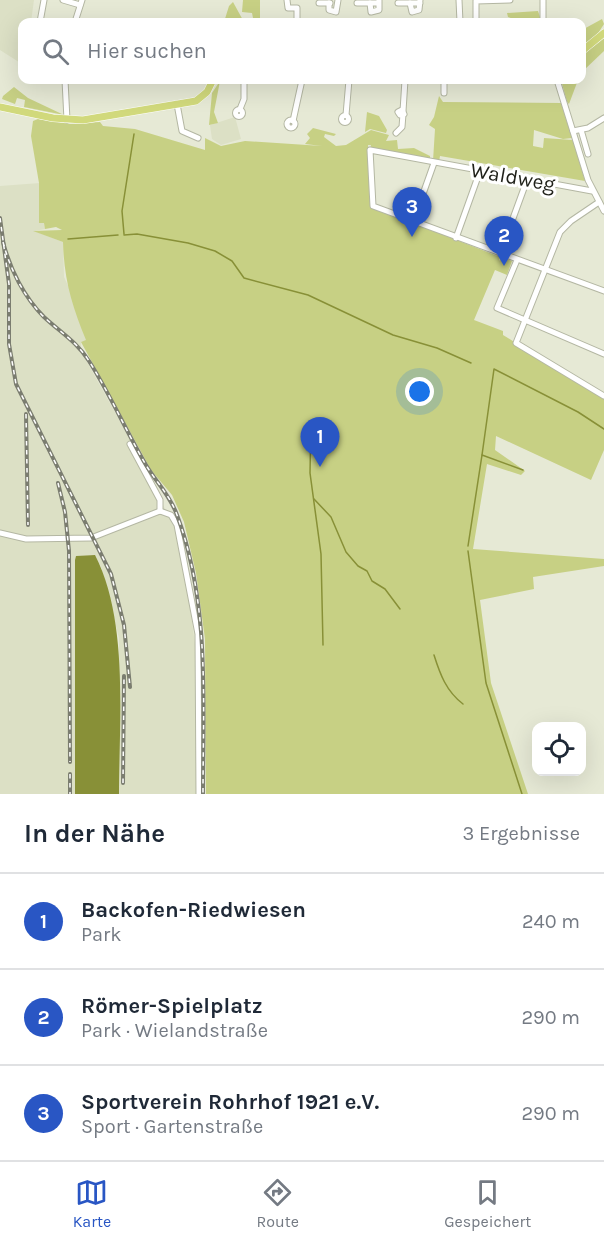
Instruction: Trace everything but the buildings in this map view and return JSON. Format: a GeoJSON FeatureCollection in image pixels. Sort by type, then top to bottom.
{"type":"FeatureCollection","features":[{"type":"Feature","properties":{"kind":"main road"},"geometry":{"type":"LineString","coordinates":[[586,48],[604,33]]}},
{"type":"Feature","properties":{"kind":"main road"},"geometry":{"type":"LineString","coordinates":[[0,104],[68,120],[94,119],[200,99],[207,93],[211,84]]}},
{"type":"Feature","properties":{"kind":"street"},"geometry":{"type":"LineString","coordinates":[[40,18],[44,0]]}},
{"type":"Feature","properties":{"kind":"street"},"geometry":{"type":"LineString","coordinates":[[63,0],[81,2],[76,18]]}},
{"type":"Feature","properties":{"kind":"street"},"geometry":{"type":"LineString","coordinates":[[287,0],[288,8],[297,8]]}},
{"type":"Feature","properties":{"kind":"street"},"geometry":{"type":"LineString","coordinates":[[297,0],[297,18]]}},
{"type":"Feature","properties":{"kind":"street"},"geometry":{"type":"LineString","coordinates":[[459,0],[459,18]]}},
{"type":"Feature","properties":{"kind":"street"},"geometry":{"type":"LineString","coordinates":[[476,18],[476,1],[510,0]]}},
{"type":"Feature","properties":{"kind":"street"},"geometry":{"type":"LineString","coordinates":[[543,0],[543,18]]}},
{"type":"Feature","properties":{"kind":"street"},"geometry":{"type":"LineString","coordinates":[[319,3],[338,2],[338,11],[334,13],[328,10],[328,3]]}},
{"type":"Feature","properties":{"kind":"street"},"geometry":{"type":"LineString","coordinates":[[357,3],[379,2],[379,10],[374,13],[370,10],[370,3]]}},
{"type":"Feature","properties":{"kind":"street"},"geometry":{"type":"LineString","coordinates":[[398,3],[420,2],[419,10],[414,13],[410,3]]}},
{"type":"Feature","properties":{"kind":"street"},"geometry":{"type":"LineString","coordinates":[[65,84],[68,120]]}},
{"type":"Feature","properties":{"kind":"street"},"geometry":{"type":"LineString","coordinates":[[240,109],[244,99],[244,84]]}},
{"type":"Feature","properties":{"kind":"street"},"geometry":{"type":"LineString","coordinates":[[292,121],[301,84]]}},
{"type":"Feature","properties":{"kind":"street"},"geometry":{"type":"LineString","coordinates":[[346,115],[349,84]]}},
{"type":"Feature","properties":{"kind":"street"},"geometry":{"type":"LineString","coordinates":[[396,133],[402,127],[405,84]]}},
{"type":"Feature","properties":{"kind":"street"},"geometry":{"type":"LineString","coordinates":[[444,84],[444,93]]}},
{"type":"Feature","properties":{"kind":"street"},"geometry":{"type":"LineString","coordinates":[[558,84],[592,191],[604,210]]}},
{"type":"Feature","properties":{"kind":"street"},"geometry":{"type":"LineString","coordinates":[[177,104],[182,131],[198,138]]}},
{"type":"Feature","properties":{"kind":"street"},"geometry":{"type":"LineString","coordinates":[[573,131],[581,130],[604,118]]}},
{"type":"Feature","properties":{"kind":"street"},"geometry":{"type":"LineString","coordinates":[[581,130],[588,154]]}},
{"type":"Feature","properties":{"kind":"street","name":"Waldweg"},"geometry":{"type":"LineString","coordinates":[[413,222],[373,206],[370,150],[592,191]]}},
{"type":"Feature","properties":{"kind":"street"},"geometry":{"type":"LineString","coordinates":[[434,163],[413,222],[604,291]]}},
{"type":"Feature","properties":{"kind":"street"},"geometry":{"type":"LineString","coordinates":[[456,238],[480,171]]}},
{"type":"Feature","properties":{"kind":"street"},"geometry":{"type":"LineString","coordinates":[[500,254],[527,180]]}},
{"type":"Feature","properties":{"kind":"street"},"geometry":{"type":"LineString","coordinates":[[599,202],[571,221],[560,232],[516,343],[604,396]]}},
{"type":"Feature","properties":{"kind":"street"},"geometry":{"type":"LineString","coordinates":[[516,260],[497,308],[604,354]]}},
{"type":"Feature","properties":{"kind":"street"},"geometry":{"type":"LineString","coordinates":[[130,444],[159,500],[160,511]]}},
{"type":"Feature","properties":{"kind":"street"},"geometry":{"type":"LineString","coordinates":[[0,533],[26,539],[91,538],[160,511],[171,515],[177,525],[198,634],[199,794]]}},
{"type":"Feature","properties":{"kind":"shaded area"},"geometry":{"type":"Polygon","coordinates":[[[0,0],[34,0],[32,18],[18,18],[18,61],[0,50],[0,0]]]}},
{"type":"Feature","properties":{"kind":"shaded area"},"geometry":{"type":"Polygon","coordinates":[[[243,0],[260,0],[260,18],[253,18],[252,13],[242,12],[243,0]]]}},
{"type":"Feature","properties":{"kind":"shaded area"},"geometry":{"type":"Polygon","coordinates":[[[233,2],[242,18],[225,18],[229,6],[233,2]]]}},
{"type":"Feature","properties":{"kind":"shaded area"},"geometry":{"type":"Polygon","coordinates":[[[538,11],[540,18],[511,18],[507,13],[538,11]]]}},
{"type":"Feature","properties":{"kind":"shaded area"},"geometry":{"type":"Polygon","coordinates":[[[602,19],[604,24],[597,35],[586,43],[586,28],[602,19]]]}},
{"type":"Feature","properties":{"kind":"shaded area"},"geometry":{"type":"Polygon","coordinates":[[[604,38],[604,51],[586,68],[586,51],[604,38]]]}},
{"type":"Feature","properties":{"kind":"shaded area"},"geometry":{"type":"Polygon","coordinates":[[[219,84],[214,112],[218,123],[209,125],[212,93],[219,84]]]}},
{"type":"Feature","properties":{"kind":"shaded area"},"geometry":{"type":"Polygon","coordinates":[[[562,84],[576,84],[569,104],[562,84]]]}},
{"type":"Feature","properties":{"kind":"shaded area"},"geometry":{"type":"Polygon","coordinates":[[[14,87],[28,98],[64,115],[24,107],[25,100],[17,98],[15,104],[2,99],[14,87]]]}},
{"type":"Feature","properties":{"kind":"shaded area"},"geometry":{"type":"Polygon","coordinates":[[[439,96],[443,102],[561,103],[572,138],[563,139],[534,130],[533,146],[543,148],[544,138],[573,140],[585,181],[440,156],[439,162],[433,161],[435,129],[429,125],[434,117],[439,96]]]}},
{"type":"Feature","properties":{"kind":"shaded area"},"geometry":{"type":"Polygon","coordinates":[[[367,112],[379,116],[387,130],[386,133],[370,129],[365,132],[367,112]]]}},
{"type":"Feature","properties":{"kind":"shaded area"},"geometry":{"type":"Polygon","coordinates":[[[235,117],[241,139],[221,145],[212,139],[210,125],[235,117]]]}},
{"type":"Feature","properties":{"kind":"shaded area"},"geometry":{"type":"Polygon","coordinates":[[[38,119],[70,124],[100,122],[103,126],[135,129],[205,150],[205,138],[221,146],[245,141],[322,146],[305,144],[310,138],[307,134],[313,128],[336,134],[334,136],[325,134],[324,137],[336,146],[346,145],[371,130],[389,135],[386,141],[397,140],[398,149],[414,148],[430,156],[430,160],[370,149],[371,145],[368,145],[372,202],[398,217],[500,257],[499,261],[502,257],[512,261],[507,275],[495,270],[474,320],[503,331],[503,335],[604,398],[604,450],[591,480],[496,436],[495,450],[525,471],[521,475],[487,464],[473,549],[604,559],[604,566],[533,577],[534,589],[480,600],[491,683],[528,794],[206,794],[205,639],[196,573],[184,522],[172,495],[151,470],[81,342],[86,340],[70,292],[63,242],[33,231],[62,230],[56,227],[45,229],[44,223],[39,223],[39,183],[31,136],[33,121],[38,119]]]}},
{"type":"Feature","properties":{"kind":"shaded area"},"geometry":{"type":"Polygon","coordinates":[[[40,183],[45,229],[34,231],[63,242],[64,277],[83,318],[88,341],[81,342],[81,351],[133,445],[174,527],[187,585],[195,644],[197,794],[119,794],[119,638],[101,567],[94,555],[76,556],[75,560],[75,794],[0,794],[0,186],[40,183]]]}},
{"type":"Feature","properties":{"kind":"shaded area"},"geometry":{"type":"Polygon","coordinates":[[[95,555],[106,581],[118,640],[119,794],[75,794],[75,560],[76,556],[95,555]]]}},
{"type":"Feature","properties":{"kind":"waterway"},"geometry":{"type":"LineString","coordinates":[[124,234],[122,211],[134,134]]}},
{"type":"Feature","properties":{"kind":"waterway"},"geometry":{"type":"LineString","coordinates":[[124,235],[137,234],[188,243],[215,251],[232,261],[244,278],[308,295],[393,335],[437,348],[471,363]]}},
{"type":"Feature","properties":{"kind":"waterway"},"geometry":{"type":"LineString","coordinates":[[68,239],[118,235]]}},
{"type":"Feature","properties":{"kind":"waterway"},"geometry":{"type":"LineString","coordinates":[[482,455],[494,369],[578,412],[604,429]]}},
{"type":"Feature","properties":{"kind":"waterway"},"geometry":{"type":"LineString","coordinates":[[311,422],[310,473],[321,554],[323,645]]}},
{"type":"Feature","properties":{"kind":"waterway"},"geometry":{"type":"LineString","coordinates":[[468,546],[482,455],[523,470]]}},
{"type":"Feature","properties":{"kind":"waterway"},"geometry":{"type":"LineString","coordinates":[[314,499],[331,517],[346,552],[358,566],[367,571],[372,581],[385,589],[400,609]]}},
{"type":"Feature","properties":{"kind":"waterway"},"geometry":{"type":"LineString","coordinates":[[468,551],[486,683],[522,794]]}},
{"type":"Feature","properties":{"kind":"waterway"},"geometry":{"type":"LineString","coordinates":[[434,655],[448,688],[463,704]]}},
{"type":"Feature","properties":{"kind":"railway"},"geometry":{"type":"LineString","coordinates":[[0,218],[9,284],[9,344],[16,384],[111,574],[124,625],[130,687]]}},
{"type":"Feature","properties":{"kind":"railway"},"geometry":{"type":"LineString","coordinates":[[3,242],[24,292],[44,317],[74,343],[89,361],[146,465],[167,495],[177,515],[188,548],[200,618],[203,688],[203,794]]}},
{"type":"Feature","properties":{"kind":"railway"},"geometry":{"type":"LineString","coordinates":[[26,414],[28,525]]}},
{"type":"Feature","properties":{"kind":"railway"},"geometry":{"type":"LineString","coordinates":[[58,483],[65,512],[69,551],[70,762]]}},
{"type":"Feature","properties":{"kind":"railway"},"geometry":{"type":"LineString","coordinates":[[123,783],[124,676]]}},
{"type":"Feature","properties":{"kind":"railway"},"geometry":{"type":"LineString","coordinates":[[70,774],[70,794]]}},
{"type":"Feature","properties":{"kind":"place","name":"Sportverein Rohrhof 1921 e.V."},"geometry":{"type":"Point","coordinates":[412,237]}},
{"type":"Feature","properties":{"kind":"place","name":"Römer-Spielplatz"},"geometry":{"type":"Point","coordinates":[504,266]}},
{"type":"Feature","properties":{"kind":"place","name":"Backofen-Riedwiesen"},"geometry":{"type":"Point","coordinates":[320,467]}}]}
